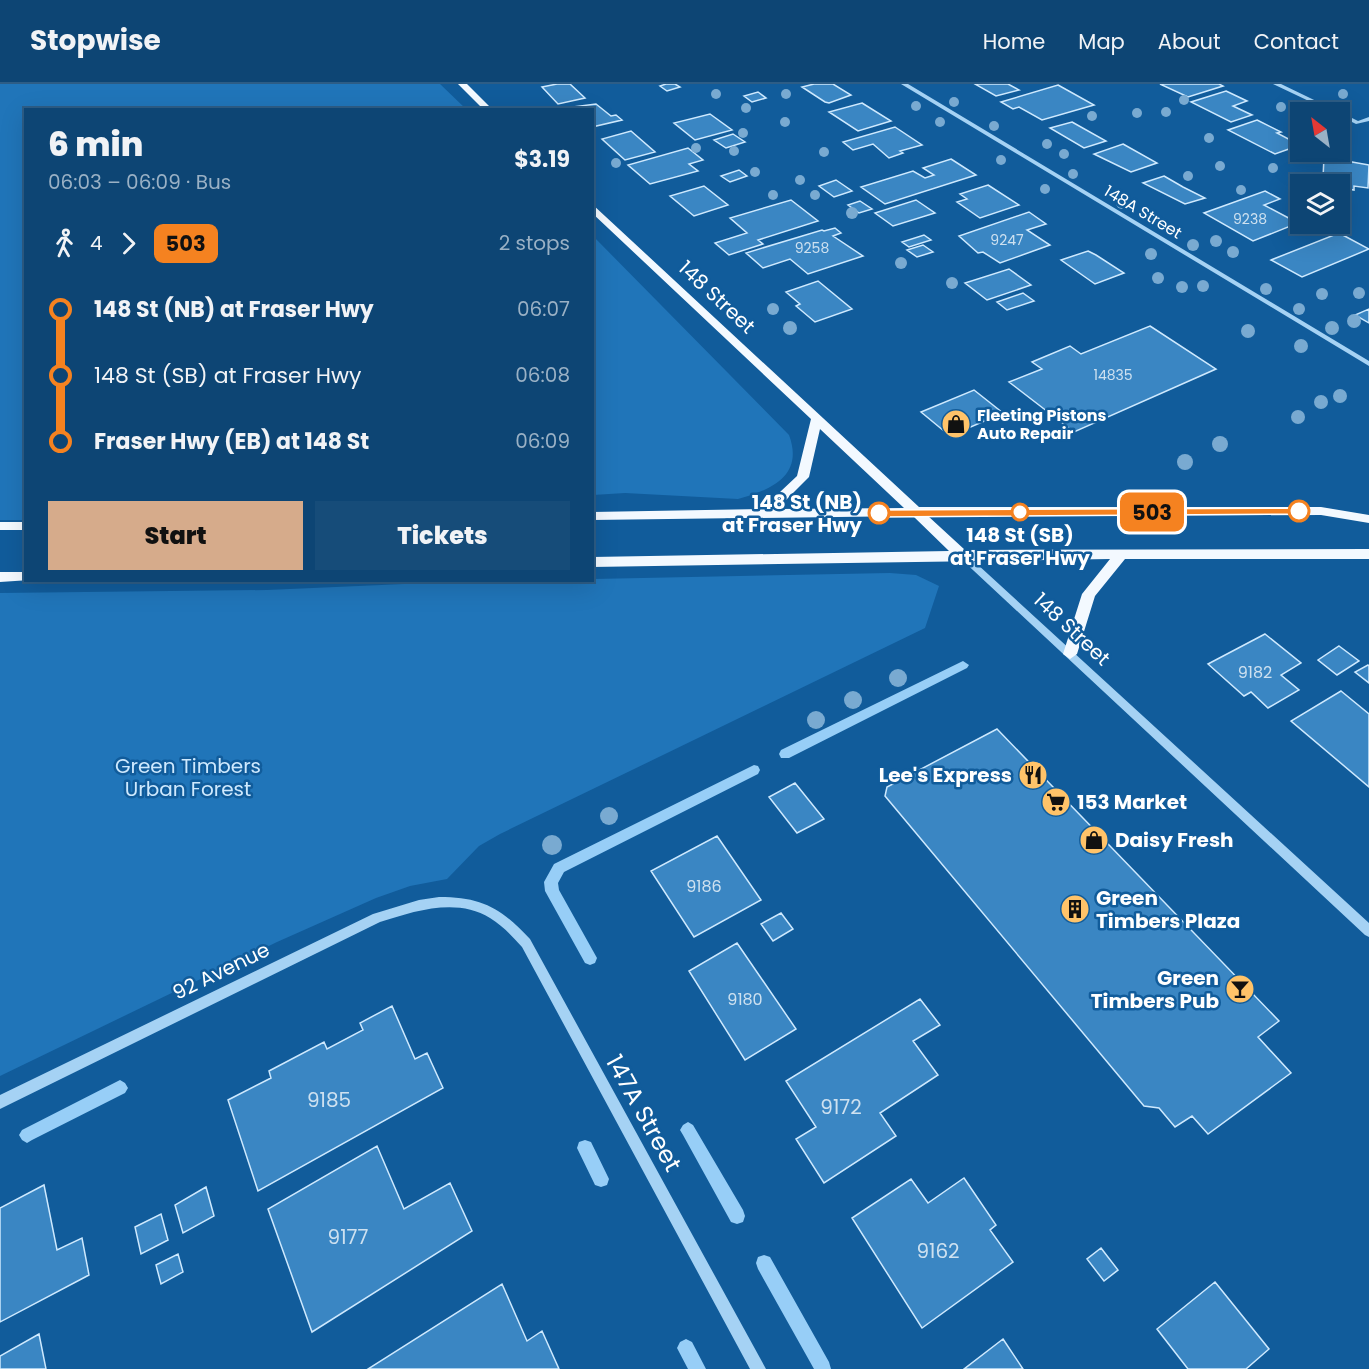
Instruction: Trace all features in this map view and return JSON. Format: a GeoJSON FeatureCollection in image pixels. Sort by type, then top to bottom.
{"type":"FeatureCollection","features":[{"type":"Feature","properties":{"kind":"main road"},"geometry":{"type":"LineString","coordinates":[[462,84],[487,108]]}},
{"type":"Feature","properties":{"kind":"main road","name":"148 Street"},"geometry":{"type":"LineString","coordinates":[[594,209],[962,555]]}},
{"type":"Feature","properties":{"kind":"main road"},"geometry":{"type":"LineString","coordinates":[[765,514],[803,477],[817,418]]}},
{"type":"Feature","properties":{"kind":"main road"},"geometry":{"type":"LineString","coordinates":[[594,516],[1321,511],[1369,519]]}},
{"type":"Feature","properties":{"kind":"main road"},"geometry":{"type":"LineString","coordinates":[[0,526],[24,526]]}},
{"type":"Feature","properties":{"kind":"main road"},"geometry":{"type":"LineString","coordinates":[[594,562],[962,555],[1369,554]]}},
{"type":"Feature","properties":{"kind":"main road"},"geometry":{"type":"LineString","coordinates":[[1070,654],[1089,594],[1121,555]]}},
{"type":"Feature","properties":{"kind":"main road"},"geometry":{"type":"LineString","coordinates":[[0,577],[24,577]]}},
{"type":"Feature","properties":{"kind":"street","name":"148A Street"},"geometry":{"type":"LineString","coordinates":[[904,84],[1369,364]]}},
{"type":"Feature","properties":{"kind":"street"},"geometry":{"type":"LineString","coordinates":[[1276,84],[1314,102]]}},
{"type":"Feature","properties":{"kind":"street"},"geometry":{"type":"LineString","coordinates":[[1350,119],[1359,123],[1369,119]]}},
{"type":"Feature","properties":{"kind":"street","name":"148 Street"},"geometry":{"type":"LineString","coordinates":[[962,555],[1369,931]]}},
{"type":"Feature","properties":{"kind":"street","name":"92 Avenue"},"geometry":{"type":"LineString","coordinates":[[0,1102],[377,918],[424,904],[445,901],[468,903]]}},
{"type":"Feature","properties":{"kind":"street","name":"147A Street"},"geometry":{"type":"LineString","coordinates":[[468,903],[488,909],[504,920],[526,943],[758,1369]]}},
{"type":"Feature","properties":{"kind":"green space"},"geometry":{"type":"Polygon","coordinates":[[[0,84],[440,84],[465,108],[24,108],[24,520],[0,520],[0,84]]]}},
{"type":"Feature","properties":{"kind":"green space"},"geometry":{"type":"Polygon","coordinates":[[[594,237],[789,435],[793,449],[792,461],[782,479],[762,491],[738,499],[625,493],[594,495],[594,237]]]}},
{"type":"Feature","properties":{"kind":"green space","name":"Green Timbers Urban Forest"},"geometry":{"type":"Polygon","coordinates":[[[890,573],[916,575],[939,586],[925,628],[500,834],[479,846],[447,879],[410,886],[376,898],[277,942],[0,1076],[0,593],[267,590],[450,582],[594,582],[594,579],[890,573]]]}},
{"type":"Feature","properties":{"kind":"building"},"geometry":{"type":"Polygon","coordinates":[[[570,84],[585,98],[558,104],[542,87],[570,84]]]}},
{"type":"Feature","properties":{"kind":"building"},"geometry":{"type":"Polygon","coordinates":[[[675,84],[680,87],[667,91],[660,86],[675,84]]]}},
{"type":"Feature","properties":{"kind":"building"},"geometry":{"type":"Polygon","coordinates":[[[814,84],[833,84],[851,95],[829,103],[825,102],[802,87],[814,84]]]}},
{"type":"Feature","properties":{"kind":"building"},"geometry":{"type":"Polygon","coordinates":[[[975,84],[1008,84],[1019,90],[996,96],[975,84]]]}},
{"type":"Feature","properties":{"kind":"building"},"geometry":{"type":"Polygon","coordinates":[[[1160,84],[1219,84],[1223,86],[1188,97],[1160,84]]]}},
{"type":"Feature","properties":{"kind":"building"},"geometry":{"type":"Polygon","coordinates":[[[1058,85],[1094,105],[1042,120],[1019,107],[1013,109],[1001,102],[1058,85]]]}},
{"type":"Feature","properties":{"kind":"building"},"geometry":{"type":"Polygon","coordinates":[[[1226,91],[1247,101],[1233,106],[1252,115],[1231,122],[1191,102],[1226,91]]]}},
{"type":"Feature","properties":{"kind":"building"},"geometry":{"type":"Polygon","coordinates":[[[758,92],[766,98],[752,102],[744,96],[758,92]]]}},
{"type":"Feature","properties":{"kind":"building"},"geometry":{"type":"Polygon","coordinates":[[[862,103],[891,121],[858,131],[829,112],[862,103]]]}},
{"type":"Feature","properties":{"kind":"building"},"geometry":{"type":"Polygon","coordinates":[[[596,104],[611,116],[616,115],[622,120],[594,127],[594,108],[572,107],[596,104]]]}},
{"type":"Feature","properties":{"kind":"building"},"geometry":{"type":"Polygon","coordinates":[[[710,114],[732,130],[695,140],[674,123],[710,114]]]}},
{"type":"Feature","properties":{"kind":"building"},"geometry":{"type":"Polygon","coordinates":[[[1257,120],[1281,132],[1277,133],[1290,140],[1290,149],[1275,154],[1228,130],[1257,120]]]}},
{"type":"Feature","properties":{"kind":"building"},"geometry":{"type":"Polygon","coordinates":[[[1072,122],[1106,141],[1084,148],[1050,128],[1072,122]]]}},
{"type":"Feature","properties":{"kind":"building"},"geometry":{"type":"Polygon","coordinates":[[[895,127],[922,145],[900,151],[903,153],[889,158],[873,144],[853,150],[843,142],[895,127]]]}},
{"type":"Feature","properties":{"kind":"building"},"geometry":{"type":"Polygon","coordinates":[[[631,131],[655,152],[625,160],[602,139],[631,131]]]}},
{"type":"Feature","properties":{"kind":"building"},"geometry":{"type":"Polygon","coordinates":[[[733,134],[745,142],[726,148],[714,140],[733,134]]]}},
{"type":"Feature","properties":{"kind":"building"},"geometry":{"type":"Polygon","coordinates":[[[1123,144],[1157,163],[1131,172],[1094,154],[1123,144]]]}},
{"type":"Feature","properties":{"kind":"building"},"geometry":{"type":"Polygon","coordinates":[[[688,148],[703,160],[689,164],[698,171],[650,184],[628,165],[688,148]]]}},
{"type":"Feature","properties":{"kind":"building"},"geometry":{"type":"Polygon","coordinates":[[[951,159],[976,175],[885,204],[861,187],[913,171],[925,178],[934,175],[923,168],[951,159]]]}},
{"type":"Feature","properties":{"kind":"building"},"geometry":{"type":"Polygon","coordinates":[[[1324,162],[1350,162],[1369,165],[1368,188],[1354,186],[1354,190],[1350,189],[1350,174],[1323,174],[1324,162]]]}},
{"type":"Feature","properties":{"kind":"building"},"geometry":{"type":"Polygon","coordinates":[[[739,170],[747,176],[730,182],[721,176],[739,170]]]}},
{"type":"Feature","properties":{"kind":"building"},"geometry":{"type":"Polygon","coordinates":[[[1164,176],[1205,198],[1185,204],[1143,183],[1164,176]]]}},
{"type":"Feature","properties":{"kind":"building"},"geometry":{"type":"Polygon","coordinates":[[[836,180],[852,191],[834,197],[819,186],[836,180]]]}},
{"type":"Feature","properties":{"kind":"building"},"geometry":{"type":"Polygon","coordinates":[[[988,185],[1019,205],[980,218],[957,202],[967,199],[960,194],[988,185]]]}},
{"type":"Feature","properties":{"kind":"building"},"geometry":{"type":"Polygon","coordinates":[[[704,186],[728,205],[694,216],[670,196],[704,186]]]}},
{"type":"Feature","properties":{"kind":"building"},"geometry":{"type":"Polygon","coordinates":[[[1265,191],[1280,199],[1264,205],[1290,219],[1290,226],[1253,241],[1204,213],[1265,191]]]}},
{"type":"Feature","properties":{"kind":"building"},"geometry":{"type":"Polygon","coordinates":[[[791,200],[818,221],[758,240],[763,244],[729,255],[715,243],[747,233],[730,218],[791,200]]]}},
{"type":"Feature","properties":{"kind":"building"},"geometry":{"type":"Polygon","coordinates":[[[916,200],[935,213],[893,226],[875,213],[916,200]]]}},
{"type":"Feature","properties":{"kind":"building"},"geometry":{"type":"Polygon","coordinates":[[[860,201],[872,209],[859,213],[848,205],[860,201]]]}},
{"type":"Feature","properties":{"kind":"building"},"geometry":{"type":"Polygon","coordinates":[[[1029,212],[1046,224],[1027,230],[1050,245],[1000,263],[983,252],[978,253],[959,236],[1029,212]]]}},
{"type":"Feature","properties":{"kind":"building"},"geometry":{"type":"Polygon","coordinates":[[[835,228],[841,233],[833,236],[863,256],[808,274],[790,259],[763,268],[746,253],[822,230],[835,228]]]}},
{"type":"Feature","properties":{"kind":"building"},"geometry":{"type":"Polygon","coordinates":[[[1336,234],[1341,234],[1369,249],[1302,277],[1271,260],[1336,234]]]}},
{"type":"Feature","properties":{"kind":"building"},"geometry":{"type":"Polygon","coordinates":[[[924,235],[931,240],[909,247],[902,242],[924,235]]]}},
{"type":"Feature","properties":{"kind":"building"},"geometry":{"type":"Polygon","coordinates":[[[923,245],[933,252],[917,257],[907,250],[923,245]]]}},
{"type":"Feature","properties":{"kind":"building"},"geometry":{"type":"Polygon","coordinates":[[[1088,251],[1124,273],[1095,284],[1061,260],[1088,251]]]}},
{"type":"Feature","properties":{"kind":"building"},"geometry":{"type":"Polygon","coordinates":[[[1009,269],[1031,285],[987,300],[965,283],[1009,269]]]}},
{"type":"Feature","properties":{"kind":"building"},"geometry":{"type":"Polygon","coordinates":[[[818,281],[852,309],[815,322],[796,306],[800,304],[786,292],[818,281]]]}},
{"type":"Feature","properties":{"kind":"building"},"geometry":{"type":"Polygon","coordinates":[[[1023,293],[1034,301],[1007,310],[997,302],[1023,293]]]}},
{"type":"Feature","properties":{"kind":"building"},"geometry":{"type":"Polygon","coordinates":[[[1369,309],[1369,323],[1355,315],[1369,309]]]}},
{"type":"Feature","properties":{"kind":"building"},"geometry":{"type":"Polygon","coordinates":[[[1150,326],[1216,369],[1074,432],[1009,382],[1042,369],[1032,362],[1070,346],[1081,354],[1150,326]]]}},
{"type":"Feature","properties":{"kind":"building","name":"Fleeting Pistons Auto Repair"},"geometry":{"type":"Polygon","coordinates":[[[974,390],[1003,413],[950,436],[921,412],[974,390]]]}},
{"type":"Feature","properties":{"kind":"building"},"geometry":{"type":"Polygon","coordinates":[[[1265,634],[1301,663],[1281,675],[1299,690],[1268,708],[1251,692],[1244,696],[1208,664],[1265,634]]]}},
{"type":"Feature","properties":{"kind":"building"},"geometry":{"type":"Polygon","coordinates":[[[1339,646],[1359,661],[1337,675],[1318,660],[1339,646]]]}},
{"type":"Feature","properties":{"kind":"building"},"geometry":{"type":"Polygon","coordinates":[[[1369,666],[1369,683],[1355,672],[1369,666]]]}},
{"type":"Feature","properties":{"kind":"building"},"geometry":{"type":"Polygon","coordinates":[[[1341,691],[1369,714],[1369,787],[1291,721],[1341,691]]]}},
{"type":"Feature","properties":{"kind":"building","name":"Green Timbers Plaza"},"geometry":{"type":"Polygon","coordinates":[[[997,729],[1279,1021],[1258,1037],[1291,1073],[1208,1134],[1192,1116],[1175,1127],[1159,1108],[1144,1106],[885,796],[887,787],[997,729]]]}},
{"type":"Feature","properties":{"kind":"building"},"geometry":{"type":"Polygon","coordinates":[[[795,783],[824,819],[797,833],[769,797],[795,783]]]}},
{"type":"Feature","properties":{"kind":"building"},"geometry":{"type":"Polygon","coordinates":[[[717,836],[761,900],[694,937],[651,871],[717,836]]]}},
{"type":"Feature","properties":{"kind":"building"},"geometry":{"type":"Polygon","coordinates":[[[781,913],[793,929],[773,941],[761,924],[781,913]]]}},
{"type":"Feature","properties":{"kind":"building"},"geometry":{"type":"Polygon","coordinates":[[[737,943],[796,1029],[745,1060],[689,971],[737,943]]]}},
{"type":"Feature","properties":{"kind":"building"},"geometry":{"type":"Polygon","coordinates":[[[920,999],[940,1025],[913,1041],[938,1075],[880,1113],[896,1136],[824,1183],[796,1139],[816,1127],[786,1081],[920,999]]]}},
{"type":"Feature","properties":{"kind":"building"},"geometry":{"type":"Polygon","coordinates":[[[392,1006],[415,1059],[427,1053],[443,1088],[258,1191],[228,1100],[271,1078],[269,1071],[324,1042],[327,1049],[363,1030],[360,1023],[392,1006]]]}},
{"type":"Feature","properties":{"kind":"building"},"geometry":{"type":"Polygon","coordinates":[[[377,1146],[404,1209],[450,1183],[472,1231],[312,1332],[268,1209],[377,1146]]]}},
{"type":"Feature","properties":{"kind":"building"},"geometry":{"type":"Polygon","coordinates":[[[964,1178],[996,1225],[990,1230],[1013,1262],[922,1328],[852,1218],[911,1179],[928,1203],[964,1178]]]}},
{"type":"Feature","properties":{"kind":"building"},"geometry":{"type":"Polygon","coordinates":[[[44,1185],[57,1250],[82,1238],[89,1275],[0,1322],[0,1208],[44,1185]]]}},
{"type":"Feature","properties":{"kind":"building"},"geometry":{"type":"Polygon","coordinates":[[[206,1187],[214,1216],[183,1233],[175,1205],[206,1187]]]}},
{"type":"Feature","properties":{"kind":"building"},"geometry":{"type":"Polygon","coordinates":[[[161,1214],[168,1240],[141,1254],[135,1227],[161,1214]]]}},
{"type":"Feature","properties":{"kind":"building"},"geometry":{"type":"Polygon","coordinates":[[[1101,1248],[1118,1270],[1104,1281],[1087,1259],[1101,1248]]]}},
{"type":"Feature","properties":{"kind":"building"},"geometry":{"type":"Polygon","coordinates":[[[178,1254],[183,1272],[161,1284],[156,1265],[178,1254]]]}},
{"type":"Feature","properties":{"kind":"building"},"geometry":{"type":"Polygon","coordinates":[[[1215,1282],[1269,1349],[1246,1369],[1188,1369],[1157,1329],[1215,1282]]]}},
{"type":"Feature","properties":{"kind":"building"},"geometry":{"type":"Polygon","coordinates":[[[502,1284],[527,1341],[542,1331],[559,1369],[368,1369],[502,1284]]]}},
{"type":"Feature","properties":{"kind":"building"},"geometry":{"type":"Polygon","coordinates":[[[39,1334],[46,1369],[0,1369],[0,1356],[39,1334]]]}},
{"type":"Feature","properties":{"kind":"building"},"geometry":{"type":"Polygon","coordinates":[[[1003,1339],[1023,1369],[964,1369],[1003,1339]]]}},
{"type":"Feature","properties":{"kind":"waterway"},"geometry":{"type":"LineString","coordinates":[[785,754],[963,665]]}},
{"type":"Feature","properties":{"kind":"waterway"},"geometry":{"type":"LineString","coordinates":[[590,958],[552,891],[551,882],[559,868],[754,770]]}},
{"type":"Feature","properties":{"kind":"waterway"},"geometry":{"type":"LineString","coordinates":[[27,1135],[120,1088]]}},
{"type":"Feature","properties":{"kind":"waterway"},"geometry":{"type":"LineString","coordinates":[[688,1130],[737,1216]]}},
{"type":"Feature","properties":{"kind":"waterway"},"geometry":{"type":"LineString","coordinates":[[585,1148],[601,1179]]}},
{"type":"Feature","properties":{"kind":"waterway"},"geometry":{"type":"LineString","coordinates":[[764,1263],[823,1368]]}},
{"type":"Feature","properties":{"kind":"waterway"},"geometry":{"type":"LineString","coordinates":[[686,1348],[697,1369]]}},
{"type":"Feature","properties":{"kind":"bus line","name":"503"},"geometry":{"type":"LineString","coordinates":[[879,513],[1299,511]]}},
{"type":"Feature","properties":{"kind":"place","name":"Fleeting Pistons Auto Repair"},"geometry":{"type":"Point","coordinates":[956,424]}},
{"type":"Feature","properties":{"kind":"place","name":"148 St (SB) at Fraser Hwy"},"geometry":{"type":"Point","coordinates":[1020,512]}},
{"type":"Feature","properties":{"kind":"place","name":"148 St (NB) at Fraser Hwy"},"geometry":{"type":"Point","coordinates":[879,513]}},
{"type":"Feature","properties":{"kind":"place","name":"Lee's Express"},"geometry":{"type":"Point","coordinates":[1033,775]}},
{"type":"Feature","properties":{"kind":"place","name":"153 Market"},"geometry":{"type":"Point","coordinates":[1056,802]}},
{"type":"Feature","properties":{"kind":"place","name":"Daisy Fresh"},"geometry":{"type":"Point","coordinates":[1094,840]}},
{"type":"Feature","properties":{"kind":"place","name":"Green Timbers Plaza"},"geometry":{"type":"Point","coordinates":[1075,909]}},
{"type":"Feature","properties":{"kind":"place","name":"Green Timbers Pub"},"geometry":{"type":"Point","coordinates":[1240,989]}}]}
